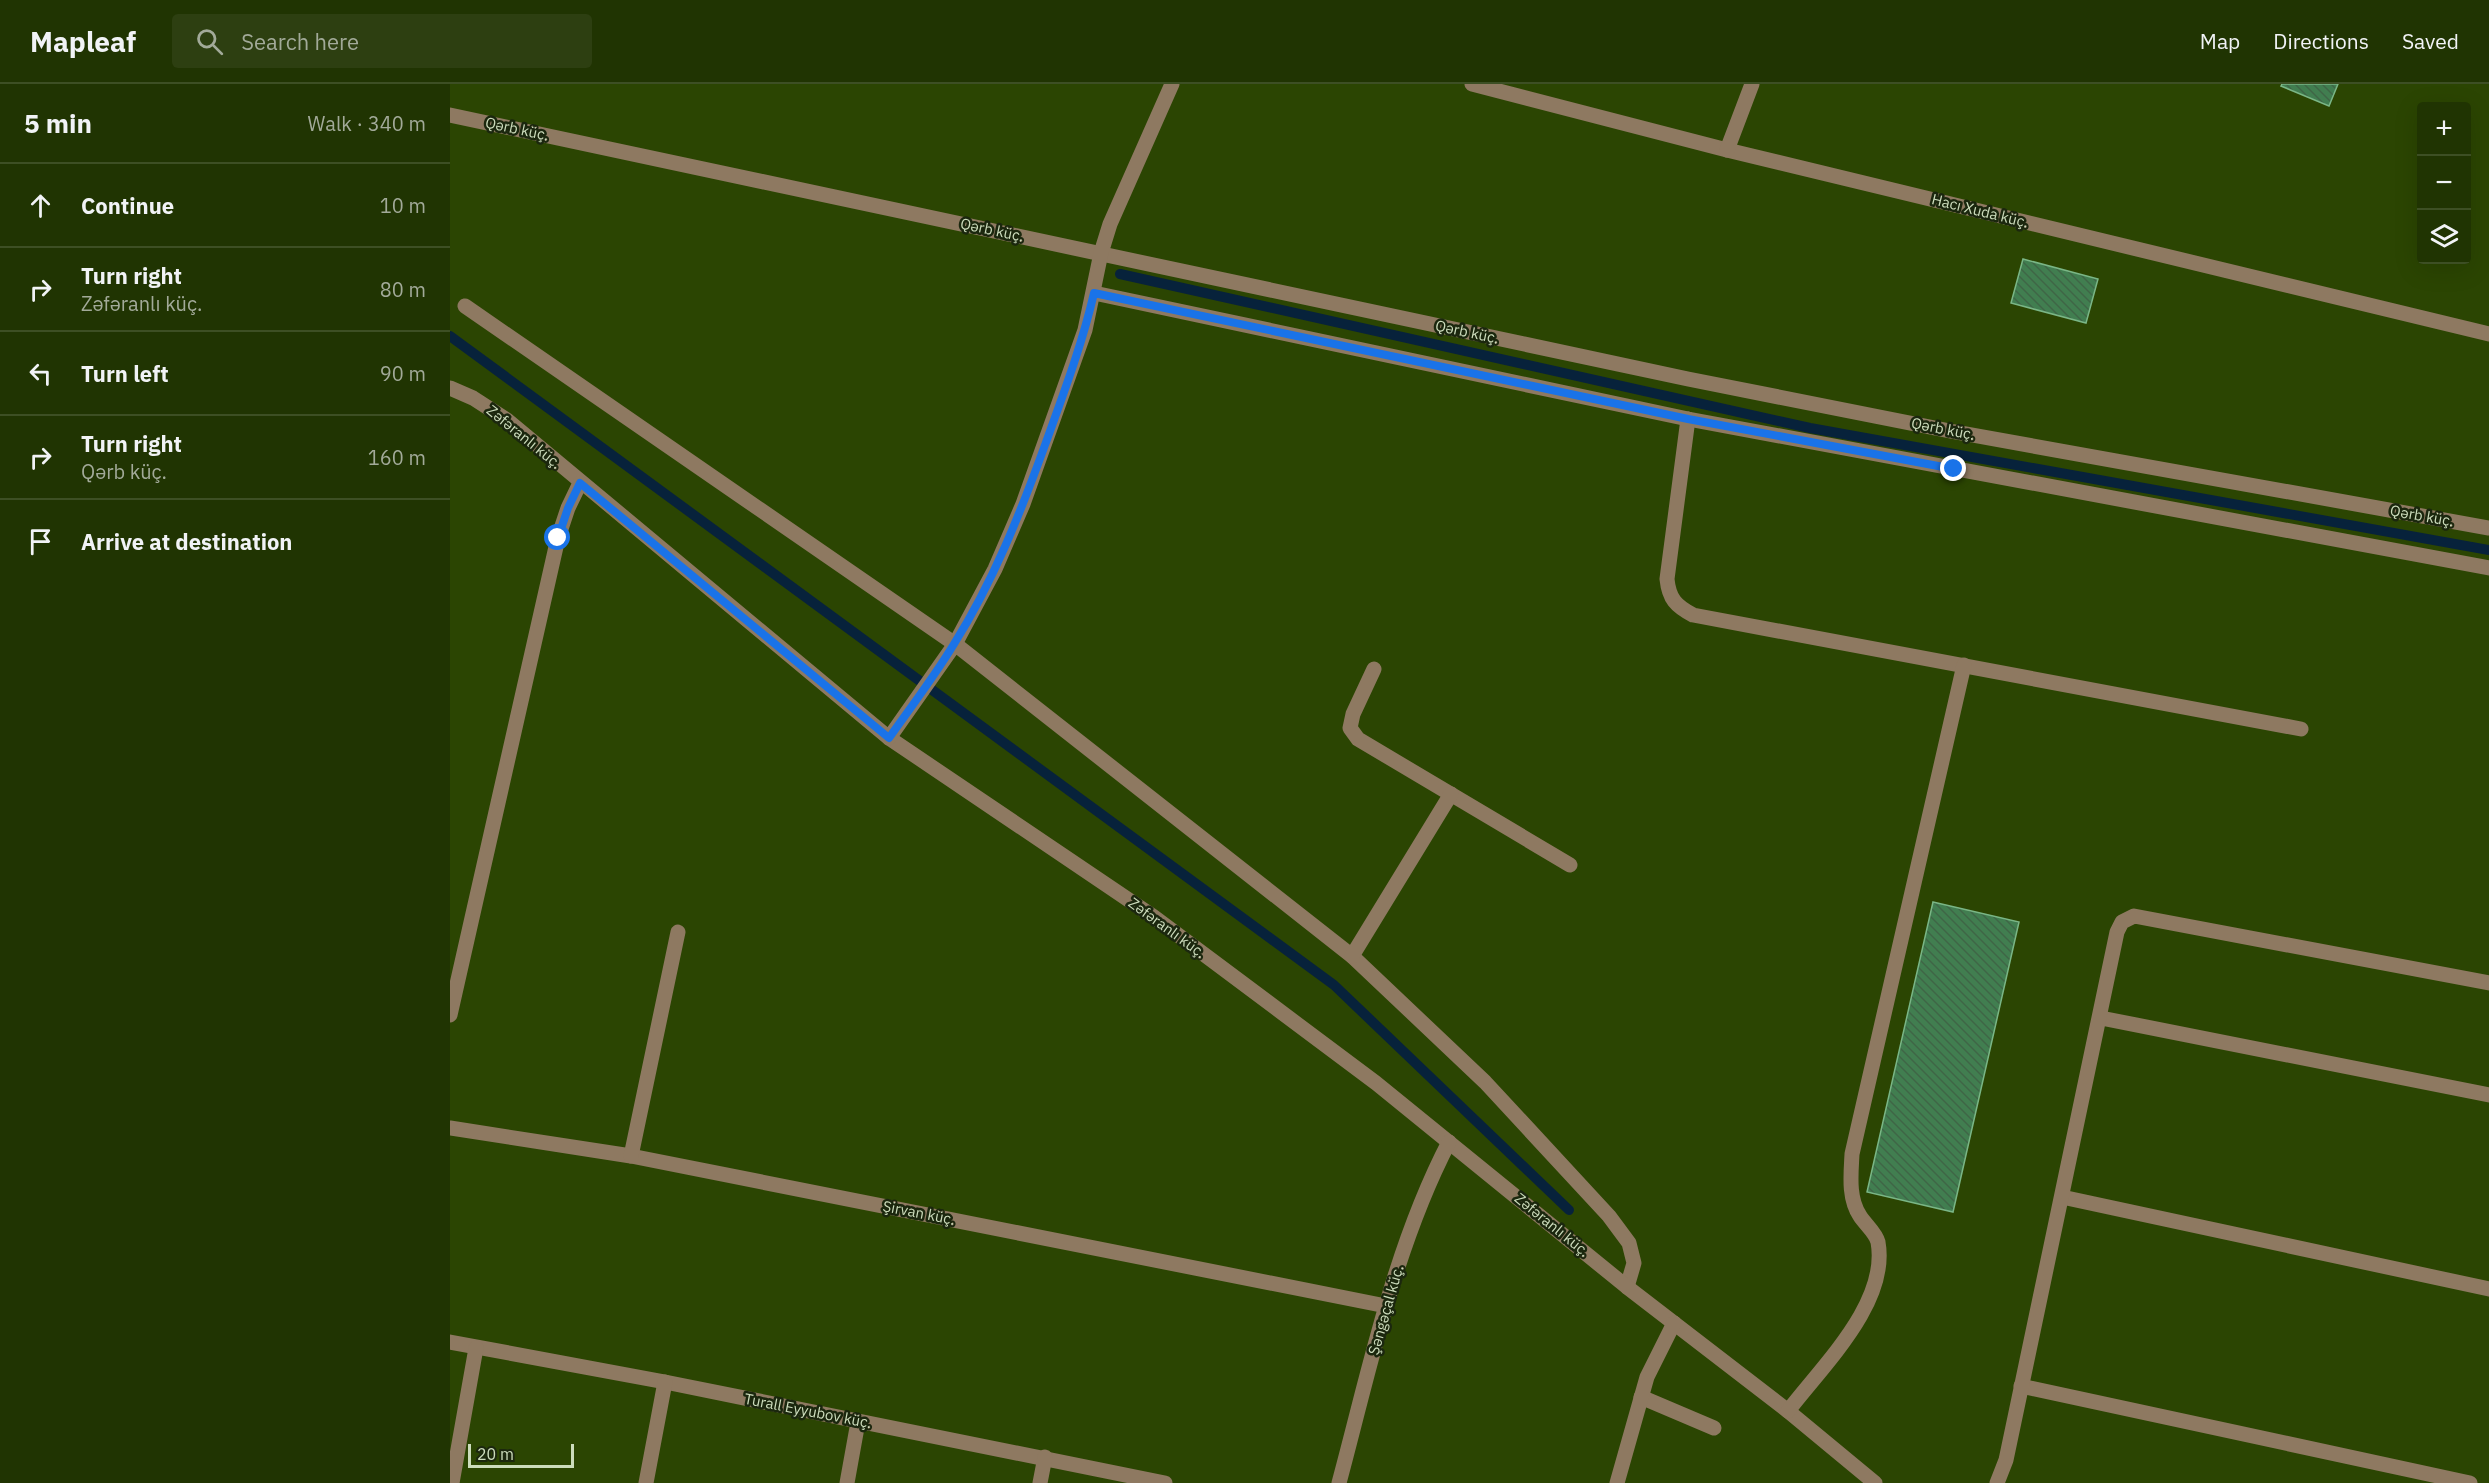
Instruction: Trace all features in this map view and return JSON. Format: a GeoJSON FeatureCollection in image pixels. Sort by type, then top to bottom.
{"type":"FeatureCollection","features":[{"type":"Feature","properties":{"kind":"street"},"geometry":{"type":"LineString","coordinates":[[889,738],[955,644],[995,569],[1023,504],[1078,353],[1094,293],[1101,253],[1123,192],[1172,84]]}},
{"type":"Feature","properties":{"kind":"street","name":"Hacı Xuda küç."},"geometry":{"type":"LineString","coordinates":[[1472,84],[1727,150],[2489,334]]}},
{"type":"Feature","properties":{"kind":"street"},"geometry":{"type":"LineString","coordinates":[[1727,150],[1752,84]]}},
{"type":"Feature","properties":{"kind":"street","name":"Qərb küç."},"geometry":{"type":"LineString","coordinates":[[450,115],[1688,380],[1950,431],[2489,528]]}},
{"type":"Feature","properties":{"kind":"street"},"geometry":{"type":"LineString","coordinates":[[1094,293],[1688,419],[2489,568]]}},
{"type":"Feature","properties":{"kind":"street"},"geometry":{"type":"LineString","coordinates":[[465,306],[955,644],[1352,956],[1485,1082],[1609,1216],[1629,1243],[1634,1263],[1628,1287]]}},
{"type":"Feature","properties":{"kind":"street","name":"Zəfəranlı küç."},"geometry":{"type":"LineString","coordinates":[[450,388],[473,398],[507,420],[889,738],[1154,917],[1376,1083],[1628,1287],[1788,1410],[1875,1483]]}},
{"type":"Feature","properties":{"kind":"street"},"geometry":{"type":"LineString","coordinates":[[1688,419],[1667,579],[1669,594],[1677,607],[1693,615],[2301,729]]}},
{"type":"Feature","properties":{"kind":"street"},"geometry":{"type":"LineString","coordinates":[[450,1015],[556,549],[568,508],[580,483]]}},
{"type":"Feature","properties":{"kind":"street"},"geometry":{"type":"LineString","coordinates":[[1788,1410],[1855,1324],[1872,1296],[1880,1267],[1878,1239],[1858,1214],[1851,1192],[1852,1154],[1964,665]]}},
{"type":"Feature","properties":{"kind":"street"},"geometry":{"type":"LineString","coordinates":[[1374,669],[1353,714],[1350,729],[1358,739],[1570,865]]}},
{"type":"Feature","properties":{"kind":"street"},"geometry":{"type":"LineString","coordinates":[[1352,956],[1451,794]]}},
{"type":"Feature","properties":{"kind":"street"},"geometry":{"type":"LineString","coordinates":[[1997,1483],[2006,1460],[2101,1018],[2117,932],[2122,922],[2134,916],[2489,983]]}},
{"type":"Feature","properties":{"kind":"street"},"geometry":{"type":"LineString","coordinates":[[632,1156],[678,932]]}},
{"type":"Feature","properties":{"kind":"street"},"geometry":{"type":"LineString","coordinates":[[2101,1018],[2489,1095]]}},
{"type":"Feature","properties":{"kind":"street","name":"Şirvan küç."},"geometry":{"type":"LineString","coordinates":[[450,1128],[632,1156],[1386,1306]]}},
{"type":"Feature","properties":{"kind":"street","name":"Şəngəçal küç."},"geometry":{"type":"LineString","coordinates":[[1339,1483],[1386,1306],[1414,1218],[1449,1142]]}},
{"type":"Feature","properties":{"kind":"street"},"geometry":{"type":"LineString","coordinates":[[2062,1197],[2489,1289]]}},
{"type":"Feature","properties":{"kind":"street"},"geometry":{"type":"LineString","coordinates":[[1617,1483],[1656,1353],[1674,1323]]}},
{"type":"Feature","properties":{"kind":"street","name":"Turall Eyyubov küç."},"geometry":{"type":"LineString","coordinates":[[450,1342],[665,1382],[1165,1483]]}},
{"type":"Feature","properties":{"kind":"street"},"geometry":{"type":"LineString","coordinates":[[452,1483],[476,1348]]}},
{"type":"Feature","properties":{"kind":"street"},"geometry":{"type":"LineString","coordinates":[[646,1483],[665,1382]]}},
{"type":"Feature","properties":{"kind":"street"},"geometry":{"type":"LineString","coordinates":[[2021,1386],[2470,1483]]}},
{"type":"Feature","properties":{"kind":"street"},"geometry":{"type":"LineString","coordinates":[[1641,1397],[1714,1428]]}},
{"type":"Feature","properties":{"kind":"street"},"geometry":{"type":"LineString","coordinates":[[847,1483],[858,1422]]}},
{"type":"Feature","properties":{"kind":"street"},"geometry":{"type":"LineString","coordinates":[[1040,1483],[1045,1457]]}},
{"type":"Feature","properties":{"kind":"building"},"geometry":{"type":"Polygon","coordinates":[[[2282,84],[2338,84],[2329,106],[2281,86],[2282,84]]]}},
{"type":"Feature","properties":{"kind":"building"},"geometry":{"type":"Polygon","coordinates":[[[2023,259],[2098,279],[2086,323],[2011,303],[2023,259]]]}},
{"type":"Feature","properties":{"kind":"building"},"geometry":{"type":"Polygon","coordinates":[[[1933,902],[2019,922],[1953,1212],[1867,1192],[1933,902]]]}},
{"type":"Feature","properties":{"kind":"waterway"},"geometry":{"type":"LineString","coordinates":[[1120,274],[1810,428],[2489,550]]}},
{"type":"Feature","properties":{"kind":"waterway"},"geometry":{"type":"LineString","coordinates":[[450,336],[1334,985],[1569,1210]]}},
{"type":"Feature","properties":{"kind":"route"},"geometry":{"type":"LineString","coordinates":[[558,538],[568,508],[580,483],[889,738],[955,644],[995,569],[1023,504],[1062,398],[1085,330],[1094,293],[1688,419],[1954,469]]}}]}
